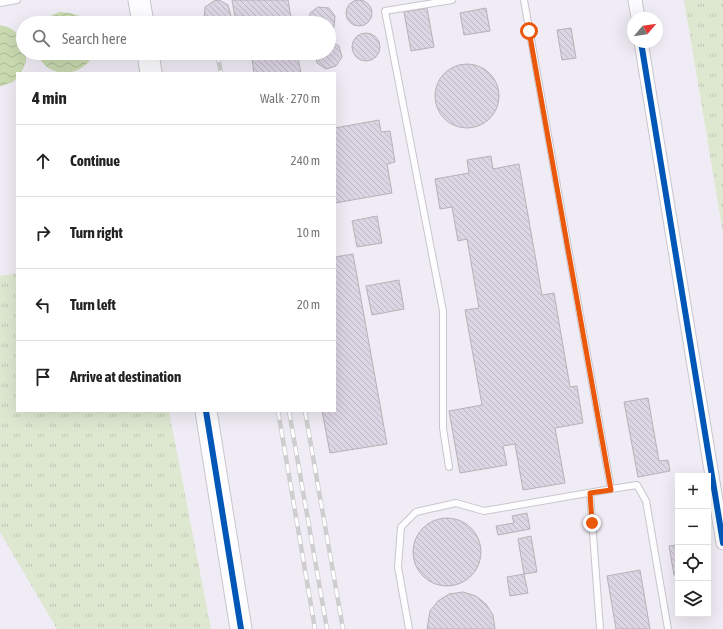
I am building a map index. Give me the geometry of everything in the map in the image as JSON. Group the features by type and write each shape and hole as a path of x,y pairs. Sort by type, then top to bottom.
{"main road":[{"path":"139,0 142,16"},
{"path":"149,60 151,72"},
{"path":"206,412 241,629"}],"street":[{"path":"635,0 637,12"},
{"path":"642,48 723,543"}],"lane":[{"path":"0,3 17,0"},
{"path":"449,467 443,428 443,311 385,11 452,0"},
{"path":"524,0 611,490"},
{"path":"408,629 398,567 401,527 416,512 456,503 484,511 637,485 646,501 668,629"},
{"path":"590,493 600,629"}],"green space":[{"path":"684,0 723,0 723,233"},
{"path":"16,273 16,412 169,412 211,629 57,629 0,532 0,276"}],"water":[{"path":"60,12 79,16 50,16"},
{"path":"0,25 6,26 16,32 16,60 26,60 26,62 21,72 16,72 16,79 13,82 0,86"},
{"path":"41,60 90,60 82,68 74,72 57,72"}],"building":[{"path":"219,0 228,5 231,16 204,16 205,7 214,1"},
{"path":"232,0 288,0 291,16 244,16 235,16"},
{"path":"359,0 369,3 372,13 369,23 359,26 349,23 346,13 349,3"},
{"path":"318,7 329,8 335,16 310,16 310,13"},
{"path":"427,8 434,47 411,51 404,12"},
{"path":"486,8 490,31 464,35 460,13"},
{"path":"571,28 576,58 562,60 557,30"},
{"path":"366,33 376,37 380,47 376,57 366,61 356,57 352,47 356,37"},
{"path":"336,44 339,46 342,57 336,66 326,69 317,63 316,60 336,60"},
{"path":"252,60 298,60 301,72 254,72"},
{"path":"467,64 485,70 493,78 499,96 493,114 485,122 467,128 449,122 441,114 435,96 441,78 449,70"},
{"path":"379,120 381,132 390,131 395,162 387,164 392,193 336,203 336,128"},
{"path":"491,156 493,169 519,164 542,295 554,293 570,387 577,386 583,423 555,428 565,483 523,490 515,444 503,446 507,465 460,473 449,411 482,405 465,310 479,308 467,239 458,241 452,207 440,209 435,179 469,173 467,160"},
{"path":"377,216 382,243 357,247 352,221"},
{"path":"353,254 387,444 330,453 322,412 336,412 336,257"},
{"path":"399,280 404,309 372,315 366,286"},
{"path":"648,398 659,461 668,460 670,471 638,477 624,402"},
{"path":"527,513 530,529 498,535 496,526 514,523 512,516"},
{"path":"447,518 460,521 471,528 478,539 481,552 478,565 471,576 460,583 447,586 434,583 423,576 416,565 413,552 416,539 423,528 434,521"},
{"path":"531,536 537,572 524,574 518,539"},
{"path":"675,545 675,575 674,575 669,546"},
{"path":"640,570 650,629 616,629 607,576"},
{"path":"524,574 528,593 510,596 507,577"},
{"path":"463,592 476,596 486,604 493,615 495,629 427,629 430,611 438,601 449,594"}],"railway":[{"path":"218,60 221,72"},
{"path":"278,412 315,629"},
{"path":"289,412 327,629"},
{"path":"305,412 343,629"}],"cycle path":[{"path":"642,48 723,543"},
{"path":"206,412 241,629"}],"route":[{"path":"529,31 611,490 590,493 592,523"}]}
